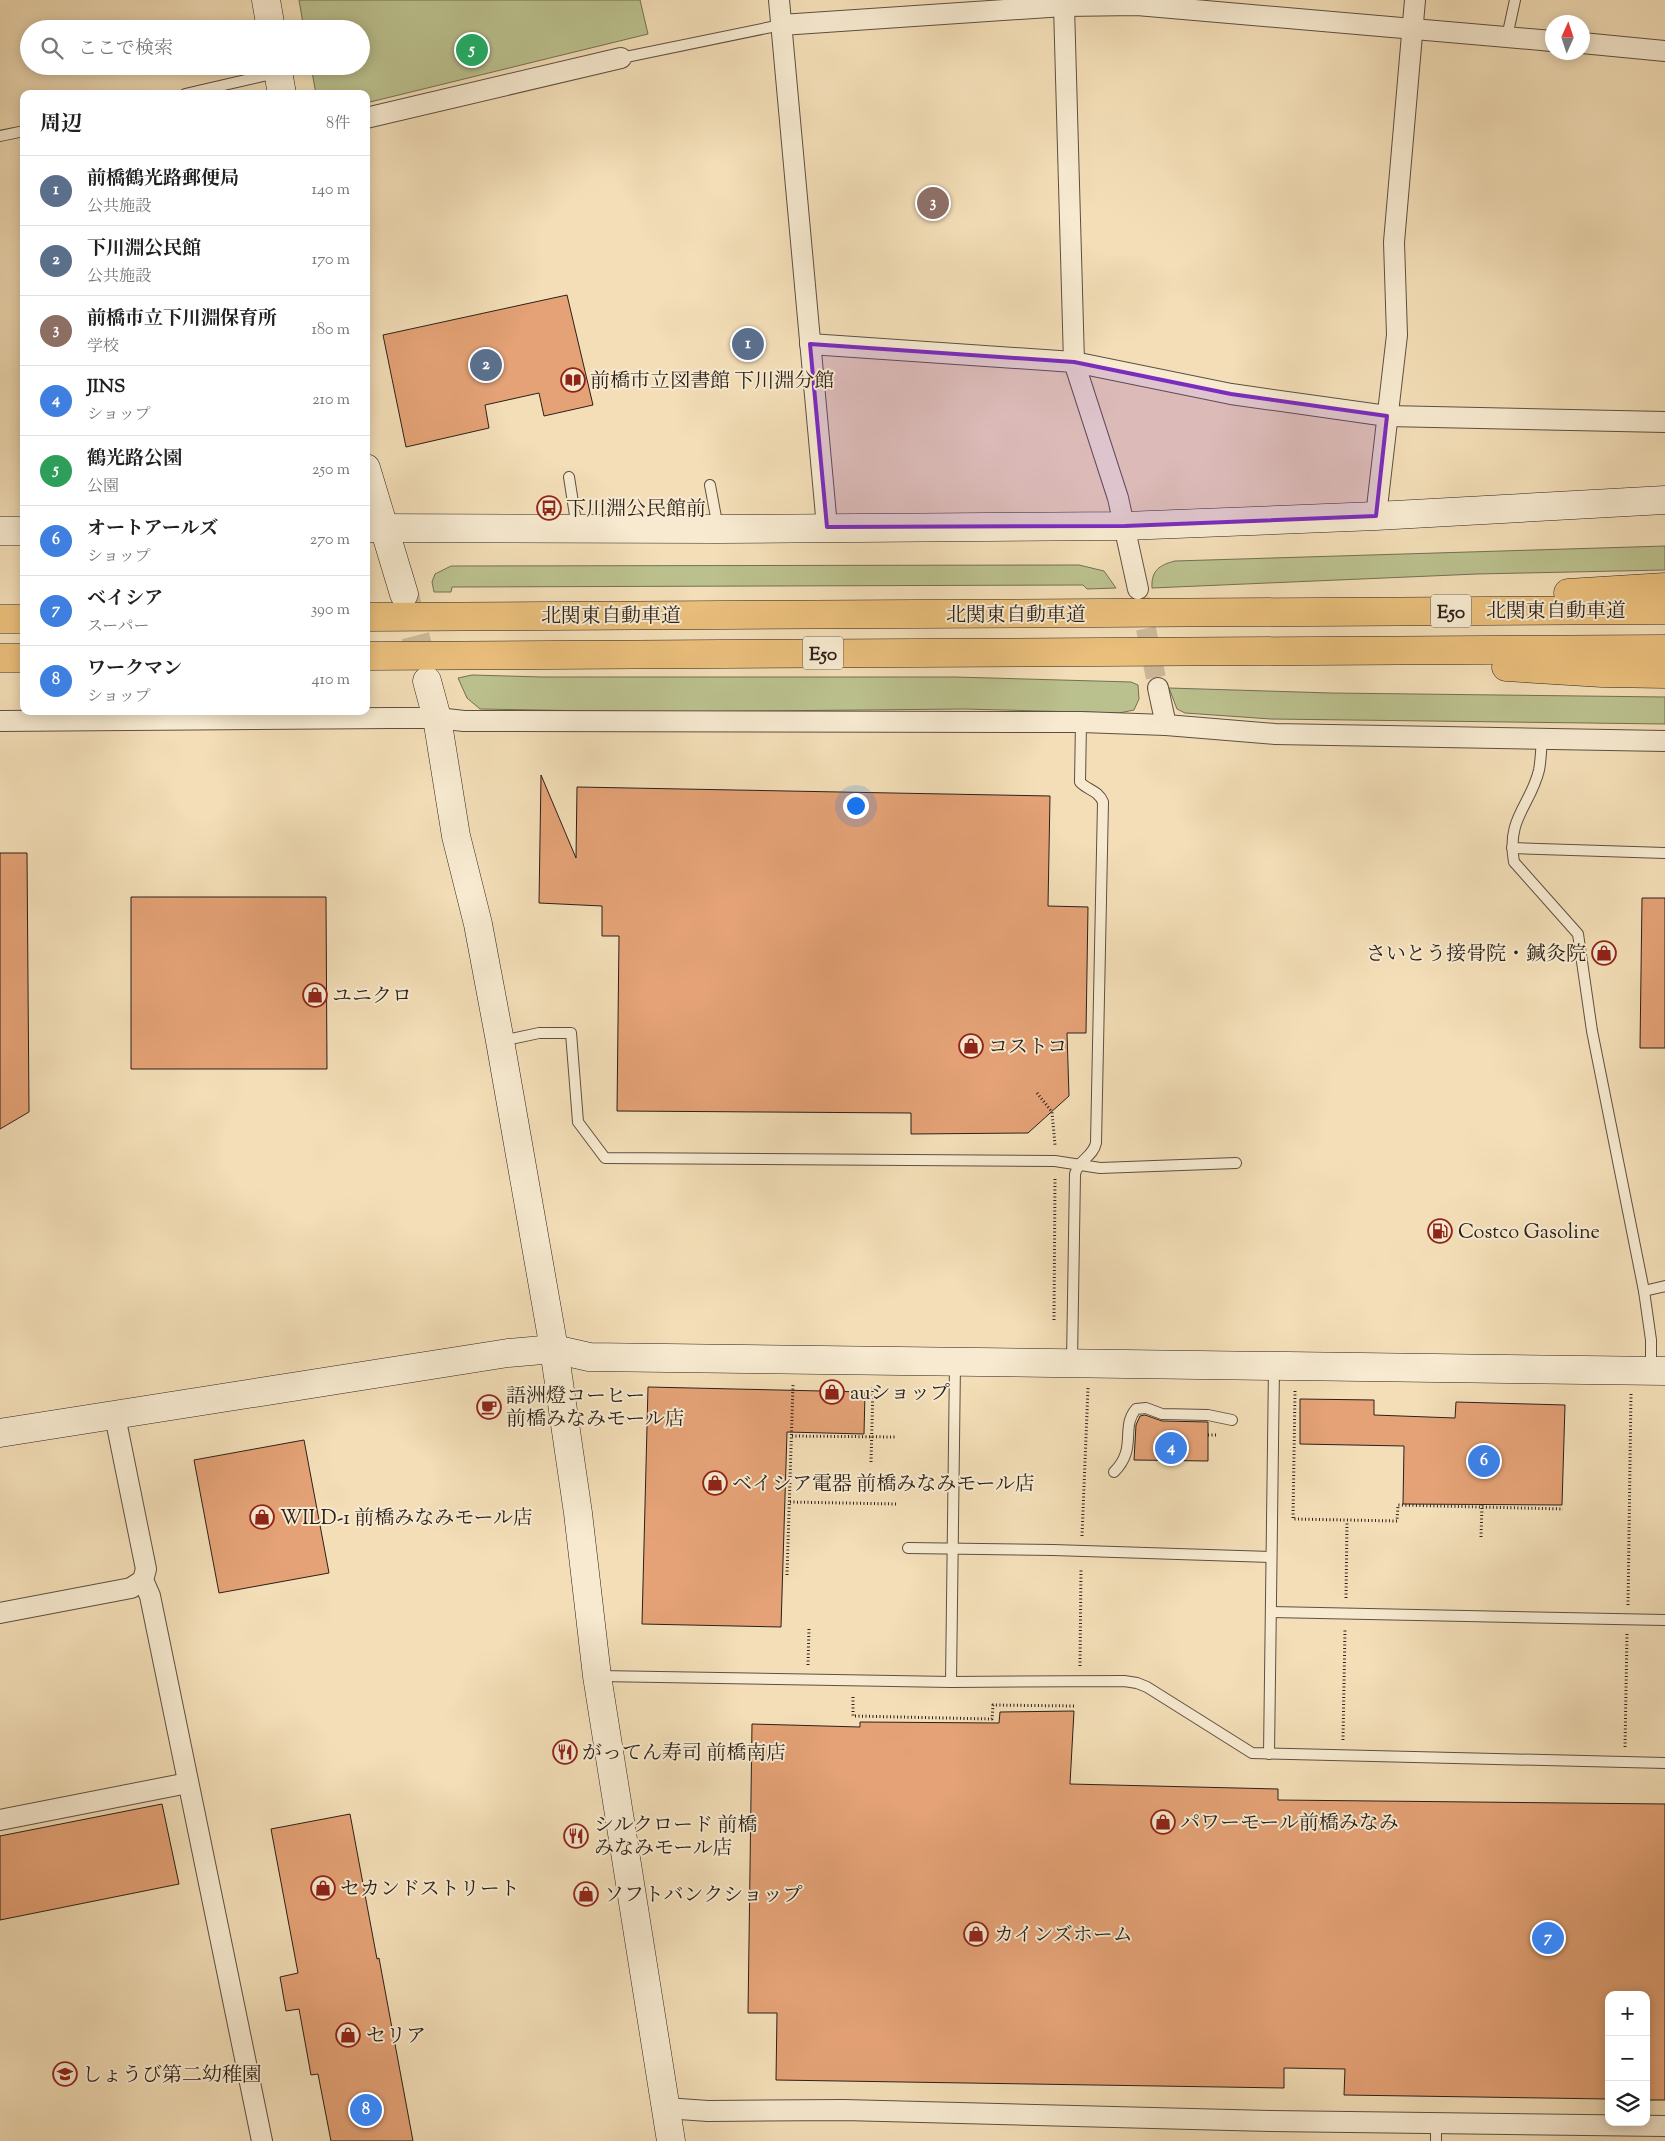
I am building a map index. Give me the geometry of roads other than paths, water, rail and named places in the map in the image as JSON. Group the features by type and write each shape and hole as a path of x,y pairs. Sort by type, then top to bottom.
{"highway":[{"path":"1237,613 1665,587"},
{"name":"北関東自動車道","path":"370,617 1665,610"},
{"path":"0,619 20,619"},
{"name":"北関東自動車道","path":"370,656 1665,649"},
{"path":"1280,651 1602,673 1665,674"},
{"path":"0,658 20,658"}],"street":[{"path":"266,0 269,20"},
{"path":"779,0 827,527"},
{"path":"1376,516 1398,335 1394,242 1415,0"},
{"path":"781,25 1064,6 1137,4 1545,40"},
{"path":"1064,6 1074,362 1125,526 1138,589"},
{"path":"1590,44 1665,50"},
{"path":"370,117 621,58"},
{"path":"810,344 1074,362 1231,394 1387,416 1665,422"},
{"path":"370,495 375,529 404,594"},
{"path":"375,529 1125,526 1376,516 1665,500"},
{"path":"0,531 20,531"},
{"path":"427,681 437,718 456,836 478,924 554,1348 578,1513 597,1676 671,2141"},
{"path":"1158,688 1166,724"},
{"path":"0,721 437,718 464,722 1081,722 1166,724 1281,734 1665,741"},
{"path":"0,1432 115,1416 508,1353 554,1348 589,1357 1658,1371"},
{"path":"115,1416 146,1569 144,1580 150,1596 262,2141"},
{"path":"0,1613 131,1588 144,1580"},
{"path":"0,1820 188,1783"},
{"path":"665,2108 708,2111 854,2110 1436,2132 1665,2126"}],"lane":[{"path":"1506,37 1515,0"},
{"path":"621,58 781,25"},
{"path":"207,90 279,77"},
{"path":"0,136 20,132"},
{"path":"569,477 577,528"},
{"path":"710,484 719,529"},
{"path":"1072,1364 1075,1174 1079,1164 1092,1154 1096,1143 1102,802 1096,792 1086,788 1080,782 1081,722"},
{"path":"1542,739 1539,770 1517,818 1512,848 1514,862 1578,934 1592,1031 1644,1291 1651,1340 1658,1371"},
{"path":"1512,848 1665,853"},
{"path":"500,1041 539,1033 571,1033 578,1122 605,1158 1055,1160 1100,1168 1236,1163"},
{"path":"1644,1291 1665,1286"},
{"path":"951,1682 955,1362"},
{"path":"1269,1754 1274,1366"},
{"path":"1114,1472 1124,1462 1128,1453 1131,1418 1136,1409 1146,1408 1162,1414 1208,1415 1232,1420"},
{"path":"908,1548 1271,1557"},
{"path":"1271,1612 1665,1620"},
{"path":"597,1676 628,1678 951,1682 1102,1681 1137,1683 1252,1753 1665,1763"}],"tunnel":[{"path":"405,595 426,677"},
{"path":"1140,599 1158,688"}],"place":[{"name":"鶴光路公園","path":"472,50"},
{"name":"前橋市立下川淵保育所","path":"933,203"},
{"name":"前橋鶴光路郵便局","path":"748,344"},
{"name":"下川淵公民館","path":"486,365"},
{"name":"前橋市立図書館 下川淵分館","path":"573,380"},
{"name":"下川淵公民館前","path":"549,508"},
{"name":"さいとう接骨院・鍼灸院","path":"1604,953"},
{"name":"ユニクロ","path":"315,995"},
{"name":"コストコ","path":"971,1046"},
{"name":"Costco Gasoline","path":"1440,1231"},
{"name":"auショップ","path":"832,1392"},
{"name":"語洲燈コーヒー 前橋みなみモール店","path":"489,1407"},
{"name":"JINS","path":"1171,1448"},
{"name":"オートアールズ","path":"1484,1461"},
{"name":"ベイシア電器 前橋みなみモール店","path":"715,1483"},
{"name":"WILD-1 前橋みなみモール店","path":"262,1517"},
{"name":"がってん寿司 前橋南店","path":"565,1752"},
{"name":"パワーモール前橋みなみ","path":"1163,1822"},
{"name":"シルクロード 前橋 みなみモール店","path":"576,1836"},
{"name":"セカンドストリート","path":"323,1888"},
{"name":"ソフトバンクショップ","path":"586,1894"},
{"name":"カインズホーム","path":"976,1934"},
{"name":"ベイシア","path":"1548,1938"},
{"name":"セリア","path":"348,2035"},
{"name":"しょうび第二幼稚園","path":"65,2074"},
{"name":"ワークマン","path":"366,2110"}]}
